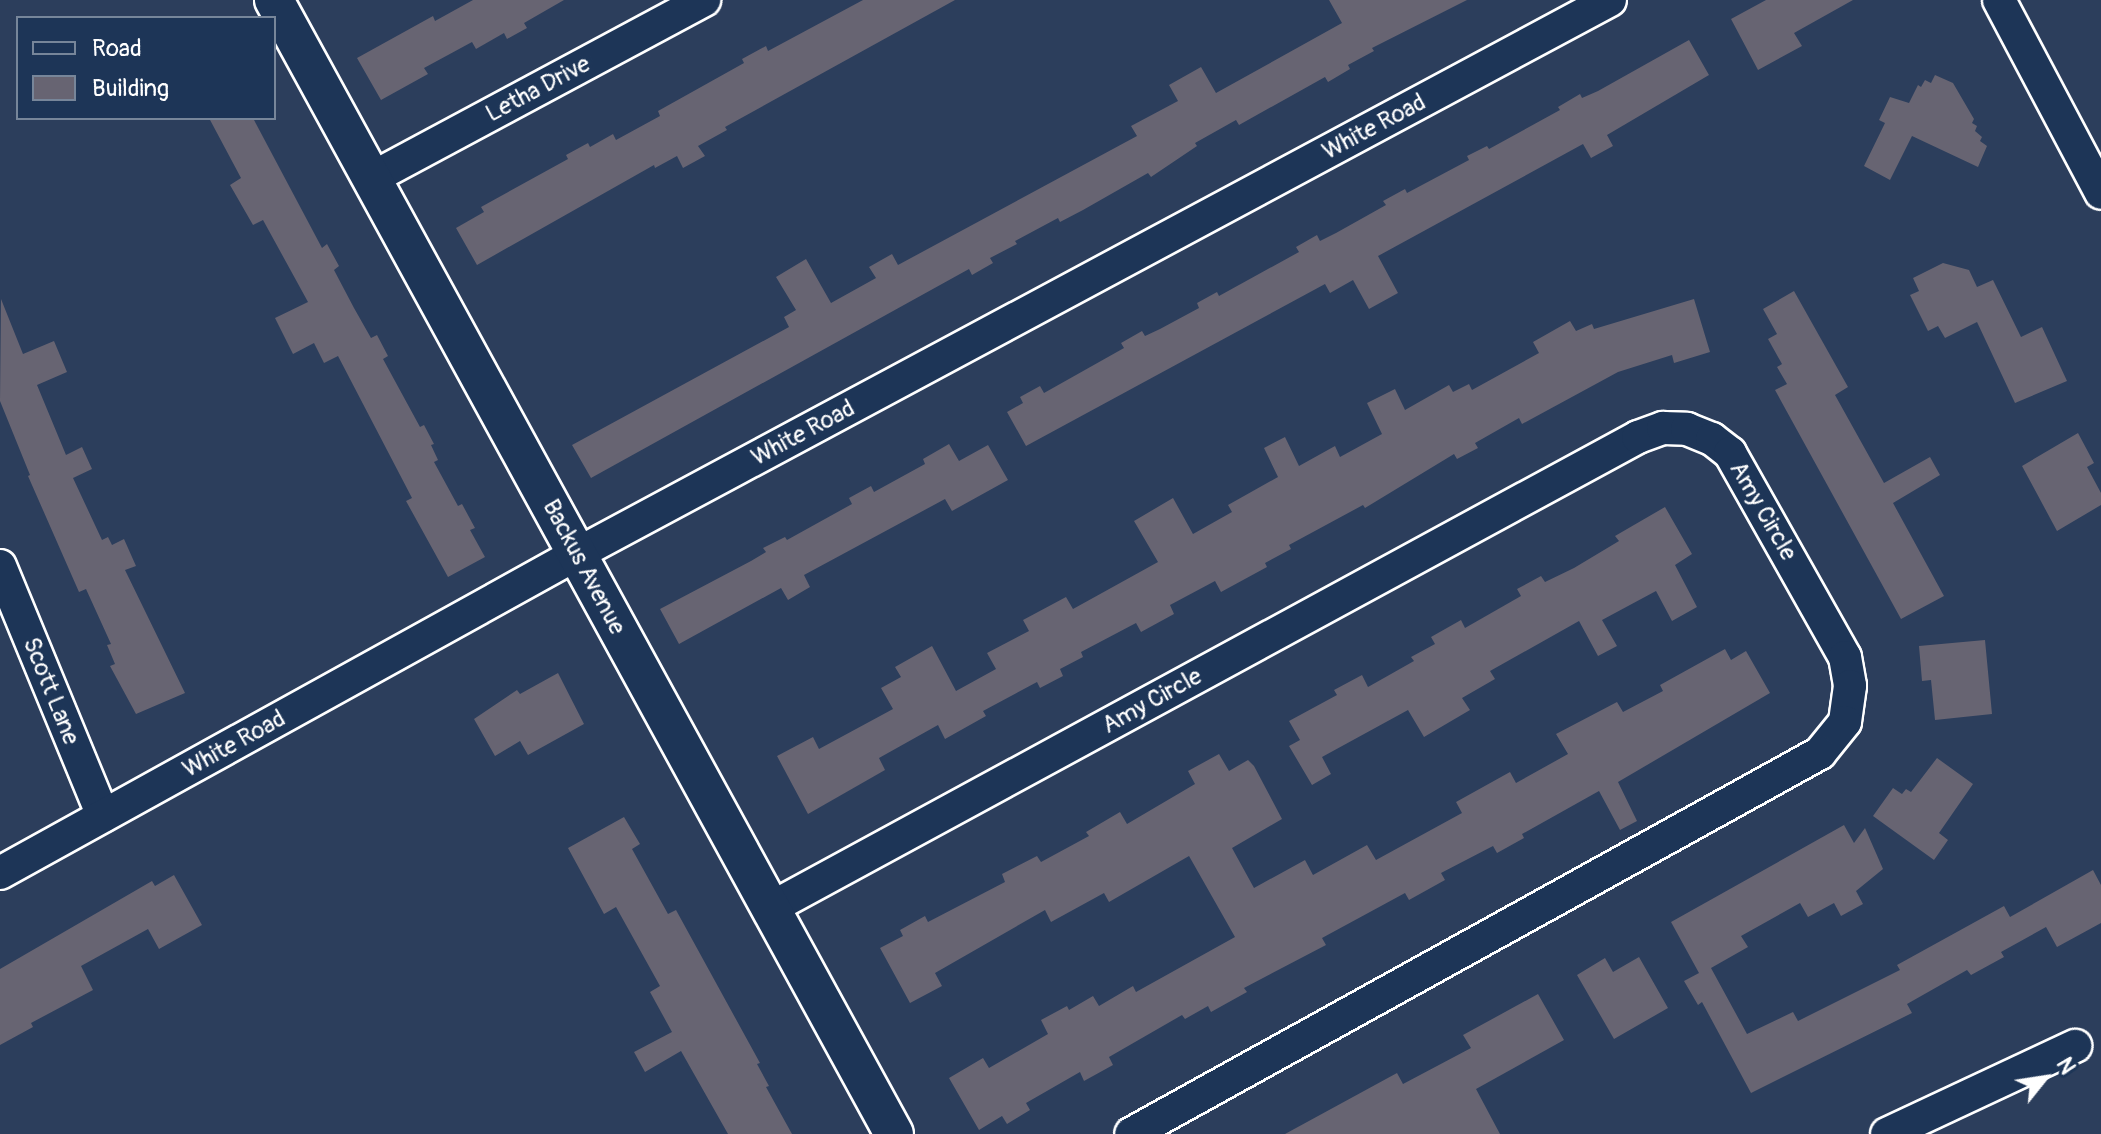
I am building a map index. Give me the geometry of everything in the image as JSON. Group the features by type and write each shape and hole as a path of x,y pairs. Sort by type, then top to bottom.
{"street":[{"name":"Backus Avenue","path":"274,0 894,1134"},
{"name":"Letha Drive","path":"372,178 704,0"},
{"name":"White Road","path":"0,873 577,554 1610,0"},
{"path":"1999,0 2100,189"},
{"name":"Amy Circle","path":"769,909 1638,437 1663,428 1687,429 1712,439 1730,453 1845,657 1850,686 1845,722 1820,753 1131,1134"},
{"name":"Scott Lane","path":"0,566 103,816"},
{"path":"1887,1134 2075,1046"}],"building":[{"path":"473,0 564,0 524,23 527,28 507,39 504,33 476,49 472,42 424,68 428,74 381,100 357,58 433,16 435,21"},
{"path":"863,0 955,0 725,127 727,130 698,146 705,156 683,168 677,156 655,168 654,165 477,265 456,228 484,212 481,207 568,159 566,155 588,143 590,147 613,134 616,140 660,116 658,111 744,63 742,59 766,46 768,51"},
{"path":"1329,0 1467,0 1372,48 1374,51 1348,65 1350,69 1328,82 1325,77 1239,125 1236,120 1195,143 1197,146 1151,177 1148,173 1060,222 1058,218 1015,241 1017,244 990,258 993,263 972,275 969,269 591,478 572,445 789,327 784,317 796,310 776,277 806,259 831,303 876,278 869,267 892,254 898,265 1137,136 1131,126 1178,101 1169,85 1201,67 1216,93 1342,23"},
{"path":"1766,0 1853,0 1794,33 1802,46 1758,70 1731,19"},
{"path":"1689,40 1709,75 1607,135 1613,146 1591,158 1583,144 1378,256 1398,293 1369,309 1353,280 1330,293 1325,284 1026,446 1007,412 1023,403 1020,397 1040,386 1044,393 1124,348 1121,343 1142,331 1145,336 1160,329 1199,308 1197,303 1217,292 1219,296 1299,252 1296,247 1317,235 1320,241 1336,233 1386,205 1383,201 1405,189 1407,193 1469,160 1467,156 1487,146 1489,149 1560,110 1558,107 1580,94 1582,98 1598,91"},
{"path":"1935,75 1953,83 1974,119 1972,123 1977,126 1975,131 1982,137 1980,141 1987,146 1978,167 1912,136 1890,180 1864,166 1885,123 1879,120 1890,97 1909,103 1918,85 1921,87 1925,80 1931,83"},
{"path":"210,120 254,120 322,248 327,244 339,266 334,270 371,338 377,335 388,356 383,359 420,427 424,425 434,444 431,445 438,460 434,462 458,506 462,504 475,528 470,530 485,557 448,577 406,501 412,498 338,356 324,363 314,343 293,354 275,318 308,302 263,220 253,225 230,185 241,178"},
{"path":"1943,263 1969,270 1977,287 1993,280 2021,337 2042,327 2067,381 2015,403 1977,322 1945,338 1938,326 1928,331 1910,295 1919,291 1913,278"},
{"path":"1794,291 1848,387 1835,395 1884,483 1930,457 1940,475 1893,503 1944,596 1901,619 1775,390 1787,384 1777,367 1782,364 1768,339 1777,334 1763,309"},
{"path":"1,299 23,354 54,341 67,372 37,385 66,455 82,447 92,469 73,478 102,540 108,537 112,545 124,539 136,566 125,570 185,693 136,714 110,666 115,664 107,645 111,644 86,589 79,592 28,476 0,401"},
{"path":"1694,299 1710,352 1674,363 1672,355 1618,372 1522,424 1519,418 1475,443 1478,448 1457,459 1454,454 1365,508 1363,505 1289,545 1291,549 1265,563 1267,567 1221,592 1215,581 1170,605 1174,614 1141,632 1136,623 1081,652 1083,657 1060,669 1063,676 1040,688 1037,682 983,711 986,716 945,739 938,725 879,758 885,770 808,814 777,756 813,737 819,749 893,709 881,688 901,677 895,667 932,646 956,691 996,669 987,653 1029,631 1023,620 1066,597 1073,609 1158,562 1134,521 1173,498 1193,534 1232,512 1228,505 1278,477 1264,448 1285,437 1299,466 1335,446 1340,457 1382,434 1367,403 1395,389 1405,410 1449,385 1453,392 1469,384 1472,390 1539,353 1533,342 1570,321 1576,331 1592,324 1594,329"},
{"path":"2078,433 2094,463 2087,467 2101,493 2101,505 2057,531 2022,466"},
{"path":"949,444 959,461 988,445 1008,480 952,511 945,499 804,575 810,587 788,600 781,588 679,644 660,609 751,561 766,552 763,548 785,537 787,540 852,504 849,498 871,486 874,492 925,464 923,459"},
{"path":"1665,507 1692,554 1675,565 1697,607 1672,621 1656,591 1602,620 1617,646 1598,656 1579,621 1490,671 1495,679 1462,698 1470,710 1424,737 1408,710 1322,757 1331,774 1312,785 1289,746 1300,740 1289,721 1337,695 1334,690 1362,675 1368,687 1414,661 1411,657 1435,644 1431,637 1461,620 1465,628 1521,596 1517,589 1541,576 1545,582 1574,568 1619,541 1615,536"},
{"path":"1985,640 1992,714 1935,720 1931,680 1922,681 1919,646"},
{"path":"1725,649 1731,660 1746,651 1770,693 1618,782 1637,821 1620,830 1599,791 1522,834 1524,838 1497,853 1493,846 1441,873 1445,880 1409,900 1405,893 1322,938 1326,945 1244,988 1247,992 1211,1012 1208,1006 1185,1019 1182,1015 1109,1057 1113,1065 1084,1081 1080,1072 1026,1103 1030,1110 1007,1124 1002,1116 979,1130 949,1078 983,1058 989,1068 1048,1034 1041,1020 1067,1006 1069,1010 1093,996 1099,1006 1133,986 1136,992 1235,937 1189,856 1109,902 1104,893 1051,922 1045,910 935,973 942,986 910,1003 880,948 903,936 900,930 925,916 928,922 1005,882 1002,874 1037,856 1041,862 1089,836 1086,832 1120,812 1127,824 1195,784 1188,771 1219,754 1229,771 1248,760 1254,766 1282,819 1232,848 1254,888 1305,860 1313,875 1367,845 1376,860 1462,813 1456,802 1510,772 1516,783 1568,754 1556,734 1617,702 1623,712 1663,691 1660,685"},
{"path":"558,673 584,724 528,755 520,741 495,756 474,719 517,690 520,694"},
{"path":"1937,758 1973,784 1939,833 1948,840 1934,860 1873,816 1893,788 1902,794 1906,789 1911,792"},
{"path":"624,817 640,844 632,849 668,914 676,910 760,1063 757,1064 769,1086 766,1087 792,1134 728,1134 681,1051 645,1072 634,1052 672,1032 650,992 660,986 616,907 604,914 568,848"},
{"path":"1844,825 1854,843 1865,828 1883,869 1856,891 1863,904 1841,916 1834,903 1808,917 1800,903 1741,936 1748,947 1711,968 1747,1034 1793,1012 1798,1021 1900,970 1897,965 2004,906 2010,917 2093,870 2101,885 2101,923 2057,947 2046,927 2001,952 2004,957 1971,975 1967,970 1907,1004 1912,1013 1751,1093 1702,1002 1698,1005 1684,981 1699,973 1671,922"},
{"path":"174,875 202,925 159,949 148,929 81,966 93,990 31,1023 33,1027 0,1045 0,969 152,881 155,886"},
{"path":"1639,957 1668,1008 1614,1039 1577,975 1605,958 1613,972"},
{"path":"1538,994 1564,1040 1476,1089 1500,1134 1285,1134 1397,1073 1403,1084 1471,1048 1463,1035"}]}
